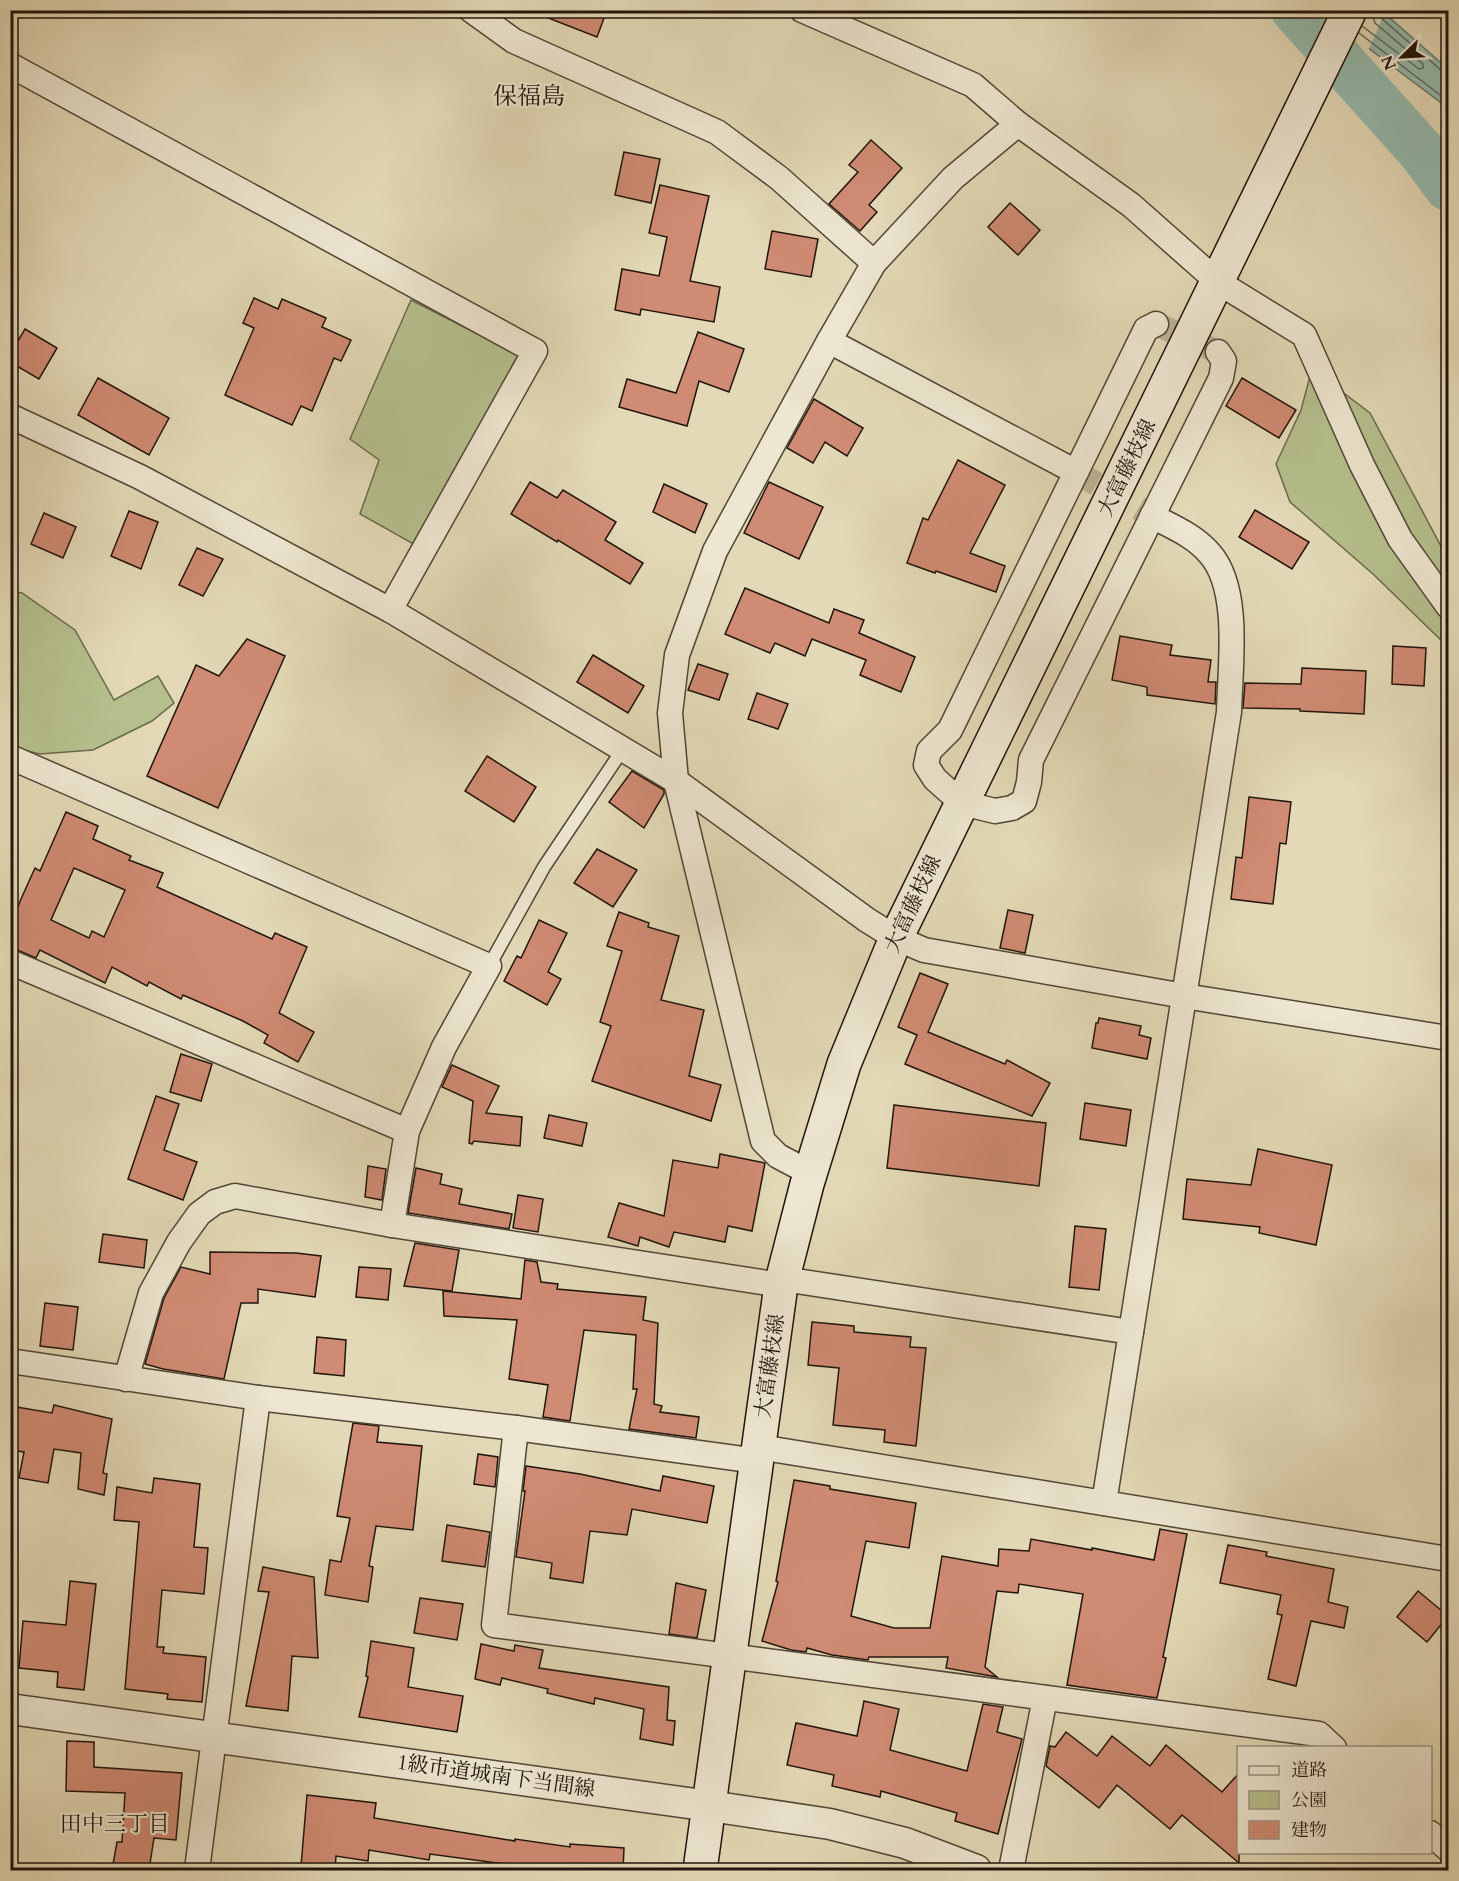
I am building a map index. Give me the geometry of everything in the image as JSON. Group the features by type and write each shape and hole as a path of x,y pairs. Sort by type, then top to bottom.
{"main road":[{"name":"大富藤枝線","path":"700,1870 782,1282 810,1173 844,1064 896,938 1224,272 1350,10"}],"street":[{"path":"471,10 514,41 717,132 779,178 874,263"},
{"path":"802,10 973,85 1018,124 1224,272 1304,335 1362,465 1401,539 1449,606"},
{"path":"10,65 535,351 390,610"},
{"path":"810,1173 778,1156 763,1141 676,780 670,713 677,655 715,551 874,263 953,178 1018,124"},
{"path":"1156,324 1146,329 950,730 929,751 926,765 935,779 962,803 995,811 1012,808 1024,801 1031,760 1221,378 1224,361 1218,352"},
{"path":"829,341 1076,472"},
{"path":"10,416 140,477 390,610 676,780 867,920 896,938 924,950 1184,996 1449,1038"},
{"path":"1104,1503 1229,712 1231,609 1223,576 1211,554 1191,536 1152,516"},
{"path":"10,757 489,966 444,1047 407,1131 393,1225"},
{"path":"10,962 407,1131"},
{"path":"126,1379 151,1293 179,1242 200,1214 215,1202 235,1196 393,1225 1131,1332"},
{"path":"10,1361 258,1398 758,1454 1104,1503 1449,1559"},
{"path":"197,1870 258,1398"},
{"path":"516,1428 494,1625 1319,1734 1332,1746"},
{"path":"1011,1870 1045,1698"},
{"name":"1級市道城南下当間線","path":"10,1709 830,1824 905,1843 976,1870"},
{"path":"1432,1834 1449,1850"}],"lane":[{"path":"489,966 543,867 623,749"}],"green space":[{"path":"411,300 521,356 417,546 360,514 379,460 350,439"},
{"path":"1312,369 1370,413 1448,557 1448,647 1373,574 1290,502 1276,464 1301,410"},
{"path":"11,591 22,593 75,630 114,700 158,676 174,703 152,721 93,750 40,754 11,747"}],"water":[{"path":"1319,11 1382,11 1448,69 1448,108"}],"pier":[{"path":"1386,10 1368,51 1316,11"}],"building":[{"path":"533,10 607,10 597,37 533,12"},
{"path":"871,140 902,168 869,205 877,212 860,231 829,204 858,172 849,165"},
{"path":"624,152 660,159 651,203 615,195"},
{"path":"660,185 709,196 690,281 720,287 714,322 641,309 640,315 615,310 622,269 659,276 667,237 649,233"},
{"path":"1010,203 1040,230 1018,255 988,227"},
{"path":"772,231 818,239 811,277 765,269"},
{"path":"254,298 278,309 282,299 326,318 322,327 351,340 341,361 334,358 312,411 301,406 292,425 225,395 254,328 243,323"},
{"path":"25,329 57,348 39,379 10,362 10,354"},
{"path":"698,332 744,349 729,392 699,381 687,426 619,407 627,379 676,393"},
{"path":"98,378 169,418 149,455 78,415"},
{"path":"1242,378 1296,410 1279,438 1226,406"},
{"path":"814,399 863,428 847,456 825,442 813,463 787,448"},
{"path":"958,460 1005,485 970,553 1005,566 996,592 907,563 923,518 928,520"},
{"path":"530,482 557,498 563,490 616,522 605,540 643,563 630,584 511,514"},
{"path":"769,482 823,507 799,559 744,533"},
{"path":"664,484 707,504 695,533 653,512"},
{"path":"1255,510 1309,542 1292,569 1239,537"},
{"path":"129,511 158,522 141,569 111,556"},
{"path":"44,513 76,527 63,558 31,544"},
{"path":"197,548 223,559 203,596 179,585"},
{"path":"745,588 829,623 834,609 864,620 859,633 915,657 901,692 860,675 866,660 812,639 805,656 775,643 770,653 725,634"},
{"path":"1120,636 1172,645 1170,655 1211,660 1208,682 1216,682 1215,704 1147,695 1147,687 1112,680"},
{"path":"247,639 285,656 218,808 147,776 196,665 219,676"},
{"path":"1393,646 1426,648 1424,686 1392,684"},
{"path":"593,655 644,686 628,713 577,682"},
{"path":"698,664 728,674 719,700 688,690"},
{"path":"1302,668 1366,671 1364,714 1300,711 1300,709 1243,708 1245,683 1301,684"},
{"path":"757,693 788,704 778,729 748,719"},
{"path":"487,756 536,787 514,822 465,791"},
{"path":"632,771 664,790 664,794 644,828 609,802"},
{"path":"1249,797 1291,802 1286,844 1280,843 1273,904 1231,899 1236,857 1242,858"},
{"path":"66,812 98,826 93,839 131,856 129,860 163,873 157,887 272,939 275,933 307,947 279,1013 314,1032 298,1062 264,1043 268,1035 243,1021 183,995 181,999 149,982 147,986 112,967 105,983 40,950 36,958 10,947 10,927 21,899 35,868 40,871","holes":["74,868 125,890 104,937 92,931 89,938 51,920"]},
{"path":"597,849 637,870 613,907 574,883"},
{"path":"1008,910 1033,915 1025,953 1000,948"},
{"path":"619,912 649,923 648,927 679,936 661,1000 704,1010 689,1076 721,1085 711,1121 592,1081 611,1026 600,1022 622,951 607,946"},
{"path":"539,920 567,933 548,972 561,979 547,1005 504,981 517,956 521,958"},
{"path":"920,973 948,984 928,1032 1005,1064 1007,1060 1050,1083 1032,1116 905,1064 917,1035 898,1027"},
{"path":"1099,1018 1141,1026 1139,1035 1151,1038 1147,1059 1092,1048"},
{"path":"181,1054 212,1064 201,1101 170,1092"},
{"path":"452,1065 499,1086 486,1113 522,1117 520,1146 474,1141 472,1144 469,1143 473,1101 442,1087"},
{"path":"156,1096 179,1104 164,1150 197,1162 183,1200 128,1179"},
{"path":"1085,1103 1131,1110 1126,1146 1080,1139"},
{"path":"894,1105 1046,1123 1039,1186 887,1168"},
{"path":"549,1115 587,1123 582,1146 544,1138"},
{"path":"1258,1149 1332,1165 1316,1245 1259,1233 1260,1227 1183,1219 1187,1179 1251,1185"},
{"path":"720,1154 765,1163 752,1231 728,1226 725,1242 674,1232 669,1247 640,1237 638,1246 608,1237 619,1203 664,1216 673,1160 718,1168"},
{"path":"368,1166 386,1169 382,1200 365,1197"},
{"path":"416,1168 442,1174 440,1184 462,1189 459,1204 512,1214 509,1229 408,1213"},
{"path":"518,1195 543,1199 538,1232 513,1228"},
{"path":"1075,1226 1106,1229 1099,1290 1069,1287"},
{"path":"103,1234 147,1240 144,1268 99,1262"},
{"path":"415,1243 459,1250 452,1291 404,1286"},
{"path":"210,1252 296,1253 321,1256 315,1297 258,1289 258,1303 241,1303 224,1379 145,1364 164,1298 181,1267 210,1274"},
{"path":"525,1260 537,1262 541,1282 558,1284 557,1289 646,1297 643,1320 658,1323 654,1404 662,1406 660,1412 699,1417 696,1438 629,1429 637,1389 633,1389 636,1335 584,1330 570,1421 543,1417 548,1385 509,1379 517,1320 444,1316 443,1291 521,1299"},
{"path":"359,1267 391,1269 388,1300 356,1297"},
{"path":"45,1303 78,1307 73,1350 40,1346"},
{"path":"812,1322 854,1326 854,1332 911,1337 910,1347 926,1348 916,1446 884,1442 885,1430 833,1425 839,1368 808,1365"},
{"path":"317,1337 346,1340 344,1376 314,1373"},
{"path":"54,1405 112,1419 103,1473 107,1474 104,1495 78,1489 81,1453 54,1449 48,1483 19,1478 24,1452 10,1450 10,1406 52,1413"},
{"path":"353,1423 379,1426 377,1442 422,1446 413,1530 376,1526 369,1566 373,1567 368,1602 325,1595 330,1560 341,1562 350,1518 337,1516"},
{"path":"478,1454 498,1457 495,1487 474,1484"},
{"path":"526,1466 580,1474 660,1491 663,1476 714,1486 707,1523 632,1509 627,1535 590,1531 583,1583 550,1578 552,1563 516,1557"},
{"path":"154,1478 200,1484 194,1547 208,1548 204,1594 162,1590 157,1647 164,1647 163,1653 206,1657 202,1702 167,1699 168,1694 125,1689 139,1522 114,1520 117,1487 152,1493"},
{"path":"794,1480 830,1486 830,1489 916,1503 909,1548 866,1541 851,1616 894,1628 930,1628 942,1556 998,1566 999,1549 1029,1551 1031,1539 1154,1560 1160,1529 1187,1534 1157,1698 1067,1685 1083,1594 1019,1584 1018,1593 997,1591 985,1667 997,1677 946,1668 948,1657 869,1657 868,1660 832,1655 807,1648 806,1652 791,1650 762,1641 778,1582 776,1581"},
{"path":"447,1525 490,1532 485,1567 442,1561"},
{"path":"1228,1545 1267,1552 1266,1556 1334,1569 1328,1602 1348,1607 1344,1628 1311,1621 1296,1686 1268,1679 1282,1615 1277,1614 1281,1595 1220,1583"},
{"path":"263,1567 314,1577 318,1658 292,1656 288,1711 246,1706 269,1592 258,1591"},
{"path":"70,1581 96,1584 84,1690 57,1687 58,1672 19,1668 23,1621 66,1625"},
{"path":"676,1583 706,1590 697,1638 669,1634"},
{"path":"1418,1591 1448,1616 1427,1642 1397,1617"},
{"path":"420,1598 463,1604 457,1640 414,1633"},
{"path":"371,1641 414,1648 408,1687 463,1696 457,1732 359,1717 368,1677 366,1676"},
{"path":"481,1644 514,1651 515,1645 543,1650 539,1668 669,1687 667,1720 675,1721 673,1745 640,1739 644,1709 595,1698 594,1704 547,1693 548,1689 502,1678 500,1685 475,1679"},
{"path":"864,1701 899,1709 890,1750 967,1771 983,1704 1003,1707 997,1732 1022,1739 998,1834 955,1821 957,1813 881,1791 880,1797 832,1786 834,1775 787,1765 796,1723 857,1736"},
{"path":"1066,1732 1097,1756 1112,1736 1150,1766 1166,1745 1222,1792 1237,1775 1239,1863 1182,1815 1170,1829 1117,1785 1099,1808 1046,1766 1050,1746 1055,1747"},
{"path":"67,1741 94,1742 94,1767 182,1773 176,1840 154,1838 149,1870 112,1870 117,1842 122,1842 125,1793 66,1791"},
{"path":"307,1795 376,1803 374,1818 515,1841 515,1839 570,1847 570,1844 624,1848 623,1870 548,1870 430,1854 429,1860 369,1850 368,1861 336,1856 335,1869 301,1866"}],"waterway":[{"path":"1295,10 1422,152 1448,187"}],"tunnel":[{"path":"1156,324 1218,352"},
{"path":"1076,472 1152,516"}],"district":[{"name":"保福島","path":"529,96"},
{"name":"田中三丁目","path":"115,1824"}]}
